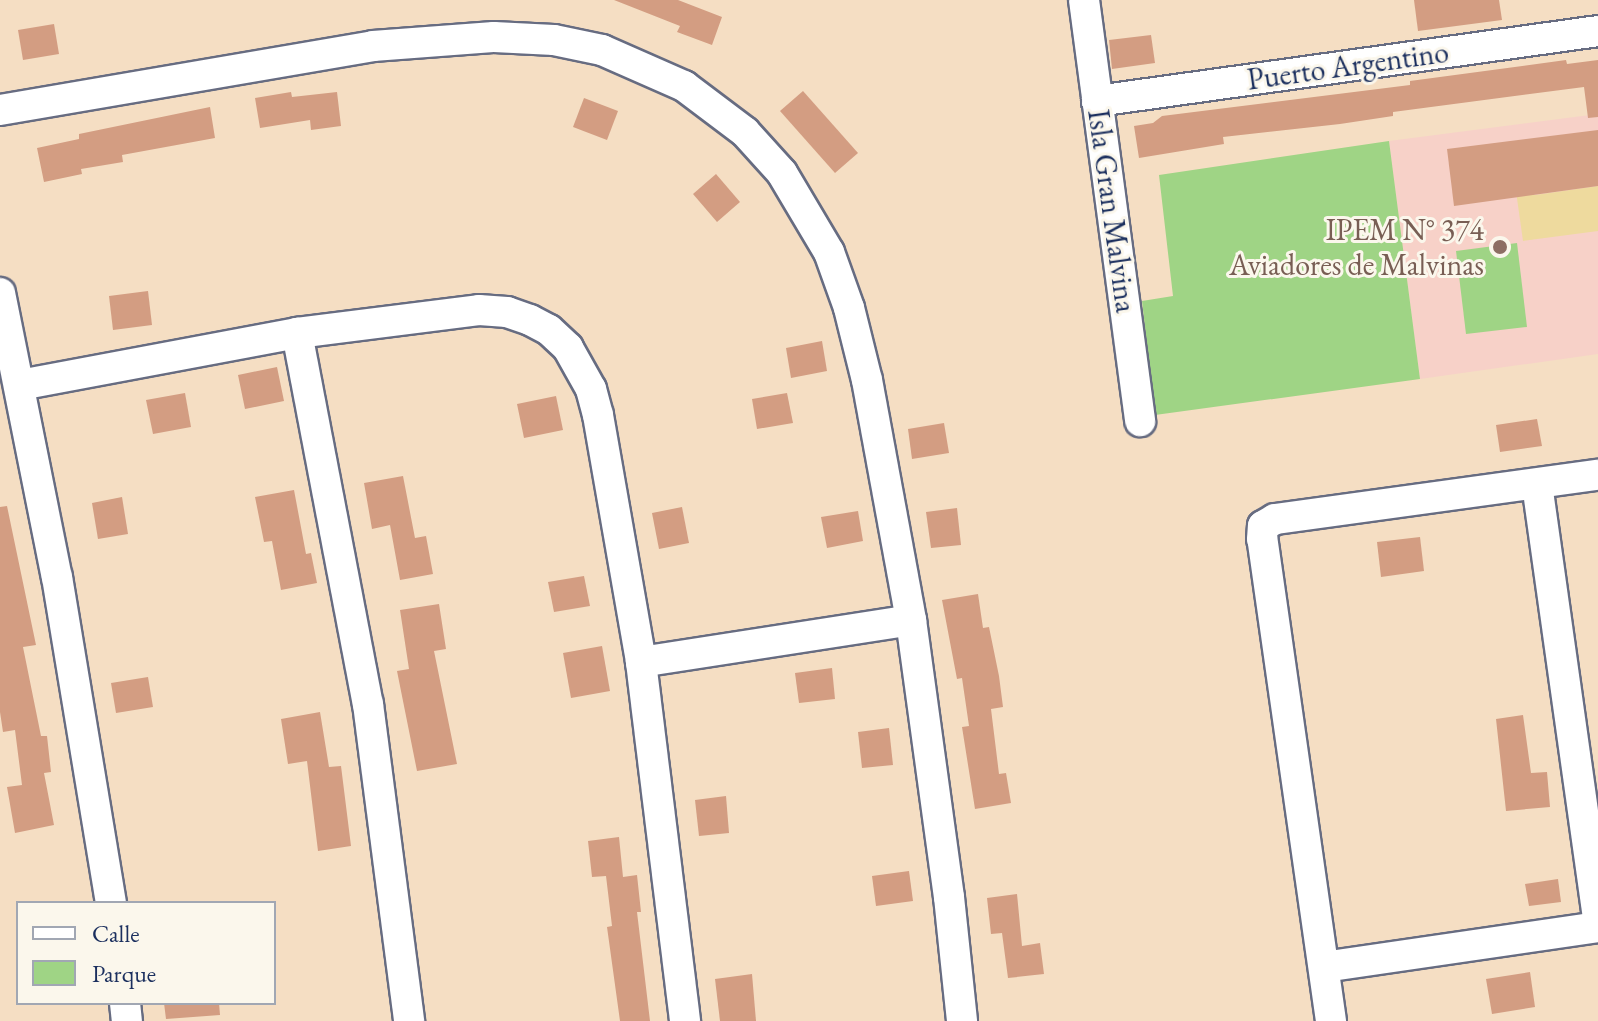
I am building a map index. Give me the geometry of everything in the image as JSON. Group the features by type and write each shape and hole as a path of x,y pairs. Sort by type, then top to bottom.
{"street":[{"name":"Isla Gran Malvina","path":"1084,0 1140,421"},
{"name":"Puerto Argentino","path":"1097,101 1598,31"},
{"path":"0,110 250,64 447,37 566,42 602,50 684,86 745,132 782,173 829,252 849,308 867,380 911,620 949,897 962,1021"},
{"path":"0,293 57,577 111,901"},
{"path":"20,385 297,333 479,310 507,312 530,320 549,330 568,348 591,389 598,415 641,662 685,1021"},
{"path":"297,333 368,704 409,1021"},
{"path":"1331,1021 1262,539 1263,526 1275,519 1598,475"},
{"path":"1537,484 1598,916"},
{"path":"641,662 911,620"},
{"path":"1324,967 1598,927"}],"shaded area":[{"name":"IPEM N° 374 Aviadores de Malvinas","path":"1598,114 1598,354 1420,379 1389,141"}],"green space":[{"path":"1389,141 1420,379 1155,415 1142,301 1173,296 1159,175"},
{"path":"1517,243 1527,327 1466,334 1456,251"}],"sand":[{"path":"1514,177 1535,195 1598,186 1598,231 1523,241"}],"building":[{"path":"614,0 678,0 722,17 712,45 677,32 680,26"},
{"path":"1414,0 1499,0 1502,20 1418,31"},
{"path":"54,24 59,54 23,60 18,30"},
{"path":"1151,35 1155,63 1112,69 1109,40"},
{"path":"1566,60 1567,64 1598,60 1598,117 1588,118 1584,87 1393,112 1393,116 1340,124 1223,137 1224,144 1139,158 1134,126 1153,123 1162,116 1410,85 1410,81"},
{"path":"803,91 858,153 835,173 780,111"},
{"path":"291,92 292,97 337,92 341,126 311,130 310,120 260,128 255,98"},
{"path":"584,98 618,111 607,140 573,127"},
{"path":"210,107 215,138 122,155 123,162 81,169 82,174 44,182 37,148 79,139 79,134"},
{"path":"1598,130 1598,186 1454,206 1447,149"},
{"path":"716,174 740,202 717,222 693,194"},
{"path":"148,291 152,325 113,330 109,296"},
{"path":"822,341 827,371 791,378 786,348"},
{"path":"277,367 284,401 245,409 238,375"},
{"path":"185,393 191,427 153,434 146,400"},
{"path":"787,393 793,423 757,429 752,399"},
{"path":"556,396 563,430 524,438 517,404"},
{"path":"1537,419 1542,446 1500,452 1496,425"},
{"path":"944,423 949,453 912,459 908,429"},
{"path":"403,476 415,538 426,536 433,574 400,580 390,525 372,529 364,483"},
{"path":"294,490 306,554 311,553 317,583 281,590 272,541 264,542 255,497"},
{"path":"122,497 128,534 98,539 92,503"},
{"path":"7,506 36,645 23,647 41,736 47,736 51,772 44,773 54,825 15,833 7,787 22,785 15,730 3,732 0,712 0,507"},
{"path":"682,507 689,543 659,549 652,513"},
{"path":"957,508 961,545 931,548 926,512"},
{"path":"858,511 863,541 827,548 821,517"},
{"path":"1420,537 1424,571 1381,577 1377,542"},
{"path":"584,576 590,606 554,612 548,582"},
{"path":"978,594 983,628 989,627 999,676 1003,707 991,709 999,774 1006,773 1011,803 975,809 962,727 969,726 962,678 957,679 942,600"},
{"path":"439,604 446,649 434,651 457,764 417,771 397,671 409,669 400,610"},
{"path":"602,646 610,691 571,698 563,653"},
{"path":"832,668 835,699 799,703 795,673"},
{"path":"148,677 153,707 116,713 111,683"},
{"path":"320,712 329,767 341,766 351,846 318,851 307,761 288,764 281,719"},
{"path":"1523,715 1531,773 1547,772 1550,807 1506,811 1496,719"},
{"path":"889,728 893,765 862,768 858,732"},
{"path":"726,796 729,833 699,836 695,800"},
{"path":"619,837 623,877 637,875 641,912 637,912 650,1021 620,1021 607,927 612,926 606,876 592,877 588,841"},
{"path":"909,871 913,901 876,906 872,876"},
{"path":"1558,879 1561,902 1529,906 1525,884"},
{"path":"1017,894 1022,946 1040,943 1044,974 1008,978 1002,933 991,934 987,898"},
{"path":"1530,972 1535,1007 1492,1014 1486,979"},
{"path":"752,974 756,1021 720,1021 715,979"},
{"path":"164,1005 219,1005 220,1015 166,1019"}],"place":[{"name":"IPEM N° 374 Aviadores de Malvinas","path":"1500,247"}]}
